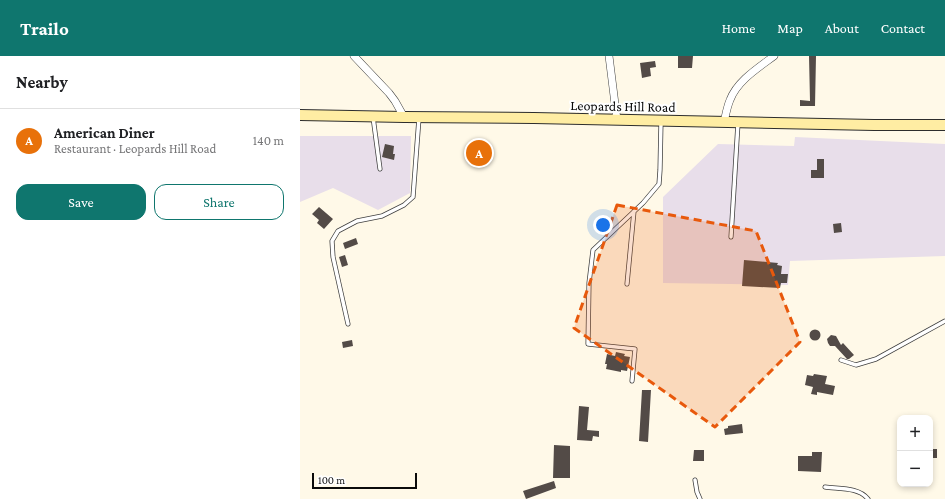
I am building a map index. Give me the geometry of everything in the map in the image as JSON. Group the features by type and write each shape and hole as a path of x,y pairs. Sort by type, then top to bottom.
{"main road":[{"name":"Leopards Hill Road","path":"300,115 866,125 945,125"}],"street":[{"path":"354,56 389,93 404,117"},
{"path":"609,56 617,120"},
{"path":"724,122 730,100 734,92 745,80 774,56"}],"lane":[{"path":"373,116 380,169"},
{"path":"348,324 333,257 332,241 338,231 357,221 382,216 404,205 413,197 420,117"},
{"path":"632,381 635,349 588,344 589,283 593,250 643,203 659,184 661,121"},
{"path":"731,237 738,122"},
{"path":"627,284 634,212"},
{"path":"841,360 856,365 876,359 945,321"},
{"path":"695,480 700,499"},
{"path":"825,487 856,491 865,495 868,499"}],"highlighted area":[{"path":"617,205 756,231 800,342 715,427 574,328"}],"shaded area":[{"path":"300,136 411,136 410,193 378,210 333,188 300,202"},
{"path":"795,137 945,144 945,256 790,261 788,285 663,283 663,197 718,144 794,146"}],"building":[{"path":"678,56 693,56 692,68 678,68"},
{"path":"809,56 816,56 815,106 800,106 800,100 810,101"},
{"path":"655,61 656,67 650,68 651,76 642,78 640,63"},
{"path":"385,144 394,146 394,160 382,157"},
{"path":"817,159 824,159 824,178 811,178 811,170 817,170"},
{"path":"319,207 333,219 324,229 317,223 319,220 312,214"},
{"path":"841,223 842,232 834,233 833,224"},
{"path":"356,238 358,244 345,249 343,243"},
{"path":"345,255 348,265 342,267 339,257"},
{"path":"744,260 778,263 777,265 782,266 781,274 788,274 787,283 781,283 780,288 742,286"},
{"path":"815,329 819,331 821,335 819,339 815,341 811,339 809,335 811,331"},
{"path":"831,335 836,336 841,345 843,343 854,355 847,359 835,346 830,346 827,339"},
{"path":"352,340 353,346 343,348 342,342"},
{"path":"616,352 630,357 627,371 621,370 621,372 606,369 607,364 605,364 607,354 615,356"},
{"path":"814,374 827,376 825,384 835,386 833,395 817,392 817,395 811,394 813,387 805,385 807,375 813,376"},
{"path":"642,390 651,390 648,442 639,441"},
{"path":"579,406 589,407 587,430 599,431 599,437 593,436 592,441 577,440"},
{"path":"742,424 743,433 725,435 724,429 728,428 728,426"},
{"path":"554,445 570,446 570,478 553,478"},
{"path":"933,449 937,449 937,458 933,458"},
{"path":"694,450 704,450 704,461 693,461"},
{"path":"812,452 822,452 821,472 798,471 798,456 812,456"},
{"path":"554,481 556,488 526,499 523,491"}],"place":[{"name":"American Diner","path":"479,153"}]}
